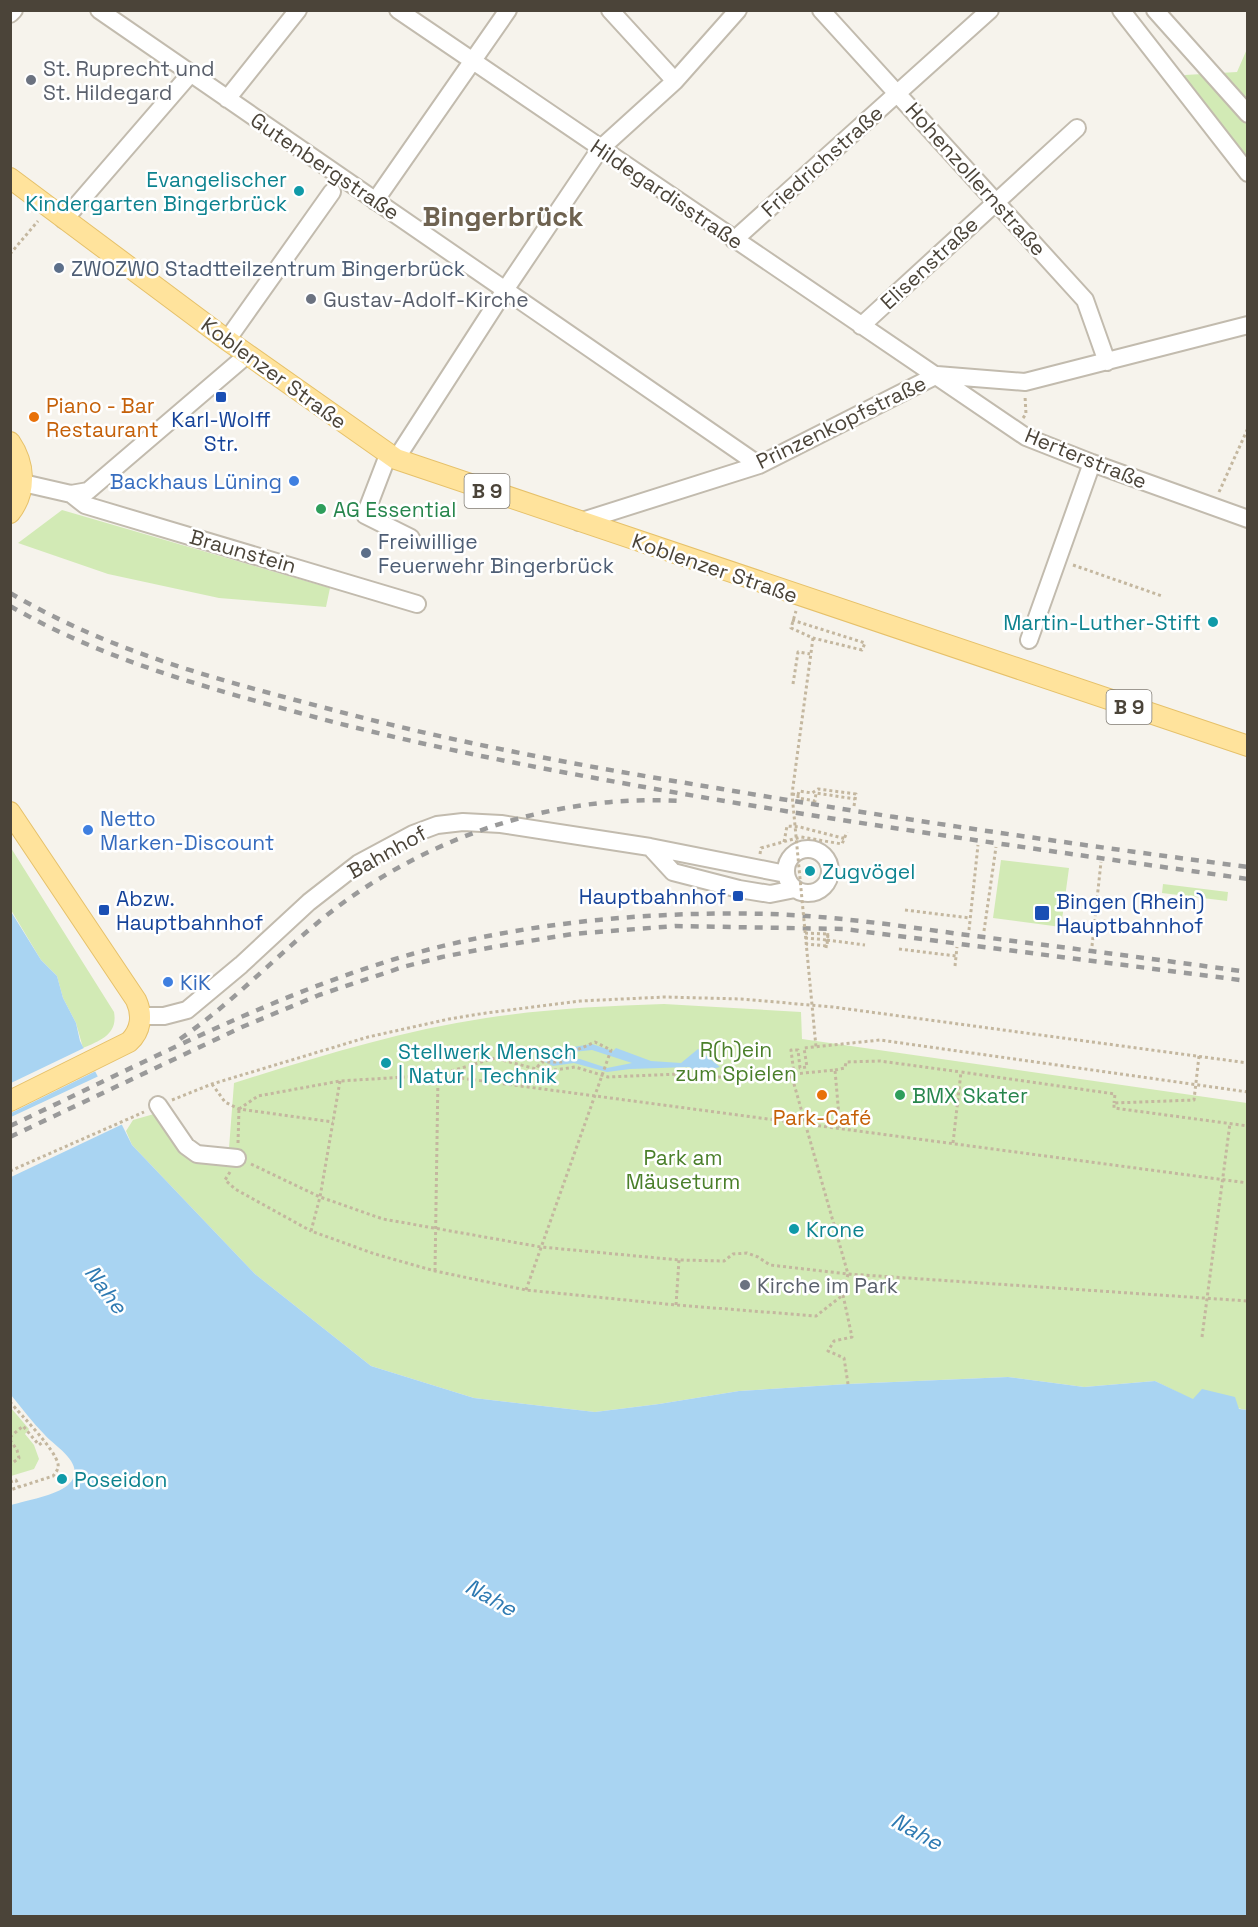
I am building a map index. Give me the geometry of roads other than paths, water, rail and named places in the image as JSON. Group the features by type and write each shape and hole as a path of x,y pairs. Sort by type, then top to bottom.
{"main road":[{"name":"Koblenzer Straße","path":"10,178 226,340 392,457 1248,746"},
{"path":"10,442 20,460 23,483 18,501 10,513"},
{"path":"10,812 136,1000 141,1016 138,1030 133,1038 10,1101"}],"street":[{"name":"Gutenbergstraße","path":"99,10 759,465"},
{"path":"227,99 298,10"},
{"name":"Hildegardisstraße","path":"398,10 734,240 937,375"},
{"path":"375,201 508,10"},
{"path":"610,10 675,81"},
{"path":"411,538 365,515 392,457 600,149 675,81 738,10"},
{"name":"Hohenzollernstraße","path":"821,10 1085,300 1107,362"},
{"name":"Friedrichstraße","path":"734,240 990,10"},
{"path":"1121,10 1248,174"},
{"path":"1155,10 1248,114"},
{"path":"56,214 191,74"},
{"name":"Elisenstraße","path":"861,326 1077,128"},
{"path":"226,340 332,192"},
{"name":"Prinzenkopfstraße","path":"579,522 759,465 937,375 1025,382 1248,325"},
{"path":"71,494 88,491 247,355"},
{"name":"Herterstraße","path":"937,375 1026,437 1248,519"},
{"path":"1029,640 1092,463"},
{"name":"Braunstein","path":"23,483 71,494 85,505 417,604"},
{"name":"Bahnhof","path":"141,1016 164,1016 187,1010 233,972 309,902 359,863 413,834 437,825 464,822 501,824 650,847 786,874"},
{"path":"650,847 674,872 739,889 770,894 795,889 810,893 823,887 829,874 826,859 815,850 800,851 789,860 786,874 789,883 795,889"},
{"path":"155,1107 186,1146 197,1154 237,1158"}],"water":[{"name":"Nahe","path":"10,910 41,960 57,976 63,998 76,1023 80,1041 132,1145 255,1274 371,1366 474,1398 595,1412 739,1391 1008,1377 1084,1387 1155,1381 1193,1399 1202,1389 1235,1397 1239,1409 1248,1410 1247,1916 11,1916 11,1505 63,1489 73,1478 75,1470 68,1457 11,1395"},
{"path":"592,1044 613,1051 616,1048 651,1061 681,1063 698,1049 720,1067 699,1073 689,1067 607,1072 574,1063 553,1066 541,1060 548,1051","holes":["592,1050 632,1063 607,1068 573,1059 573,1052"]}],"railway":[{"path":"10,593 85,631 162,661 281,696 471,743 622,772 853,811 1248,867"},
{"path":"10,606 85,643 162,673 322,719 455,750 589,777 749,805 1248,879"},
{"path":"180,1039 222,1007 319,921 378,880 418,857 502,823 546,812 590,804 681,801"},
{"path":"10,1126 208,1032 309,989 412,954 455,943 544,926 679,914 769,914 818,917 1248,972"},
{"path":"10,1137 242,1027 319,995 403,967 442,957 572,934 675,926 844,929 1248,981"}],"place":[{"name":"St. Ruprecht und St. Hildegard","path":"31,80"},
{"name":"Evangelischer Kindergarten Bingerbrück","path":"299,191"},
{"name":"ZWOZWO Stadtteilzentrum Bingerbrück","path":"59,268"},
{"name":"Gustav-Adolf-Kirche","path":"311,299"},
{"name":"Karl-Wolff Str.","path":"221,397"},
{"name":"Piano - Bar Restaurant","path":"34,417"},
{"name":"Backhaus Lüning","path":"294,481"},
{"name":"AG Essential","path":"321,509"},
{"name":"Freiwillige Feuerwehr Bingerbrück","path":"366,553"},
{"name":"Martin-Luther-Stift","path":"1213,622"},
{"name":"Netto Marken-Discount","path":"88,830"},
{"name":"Zugvögel","path":"810,871"},
{"name":"Hauptbahnhof","path":"738,896"},
{"name":"Abzw. Hauptbahnhof","path":"104,910"},
{"name":"Bingen (Rhein) Hauptbahnhof","path":"1042,913"},
{"name":"KiK","path":"168,982"},
{"name":"Stellwerk Mensch | Natur | Technik","path":"386,1063"},
{"name":"Park-Café","path":"822,1095"},
{"name":"BMX Skater","path":"900,1095"},
{"name":"Krone","path":"794,1229"},
{"name":"Kirche im Park","path":"745,1285"},
{"name":"Poseidon","path":"62,1479"}],"district":[{"name":"Bingerbrück","path":"503,216"}],"park label":[{"name":"R(h)ein zum Spielen","path":"736,1061"},
{"name":"Park am Mäuseturm","path":"683,1169"}]}
